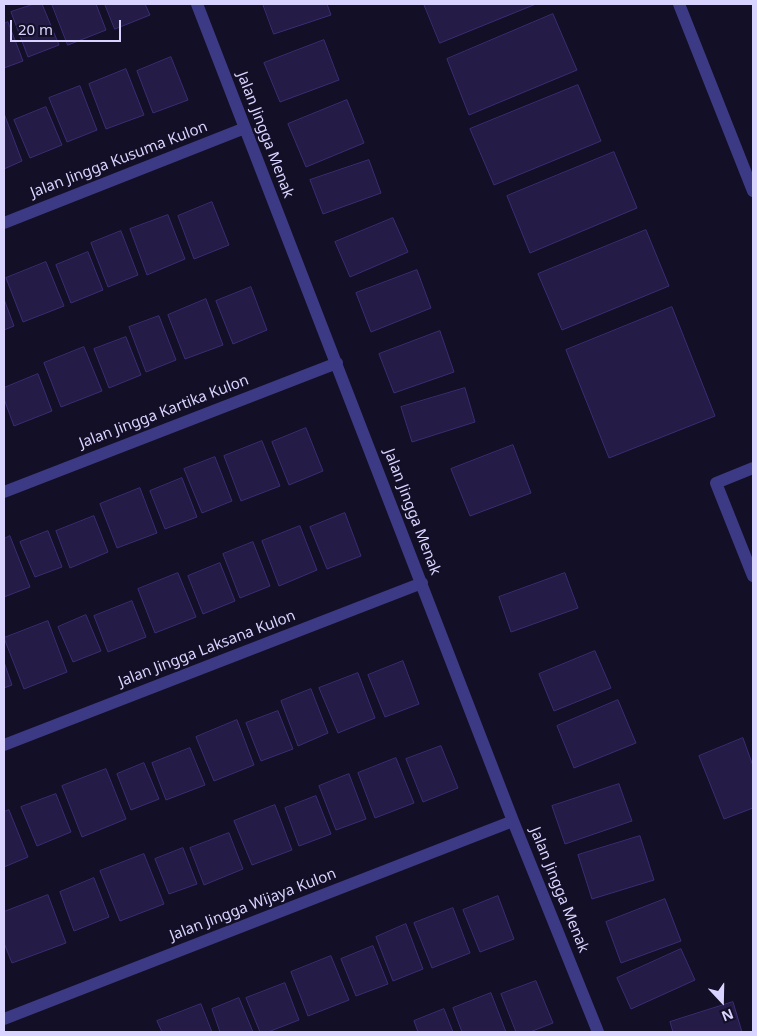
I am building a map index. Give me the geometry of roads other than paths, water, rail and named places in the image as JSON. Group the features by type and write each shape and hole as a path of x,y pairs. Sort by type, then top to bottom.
{"street":[{"name":"Jalan Jingga Menak","path":"197,4 513,821 598,1032"},
{"path":"679,4 753,191"},
{"name":"Jalan Jingga Kusuma Kulon","path":"4,223 245,128"},
{"name":"Jalan Jingga Kartika Kulon","path":"4,492 337,363"},
{"path":"753,468 716,483 753,576"},
{"name":"Jalan Jingga Laksana Kulon","path":"4,746 422,582"},
{"name":"Jalan Jingga Wijaya Kulon","path":"4,1019 513,821"}]}
